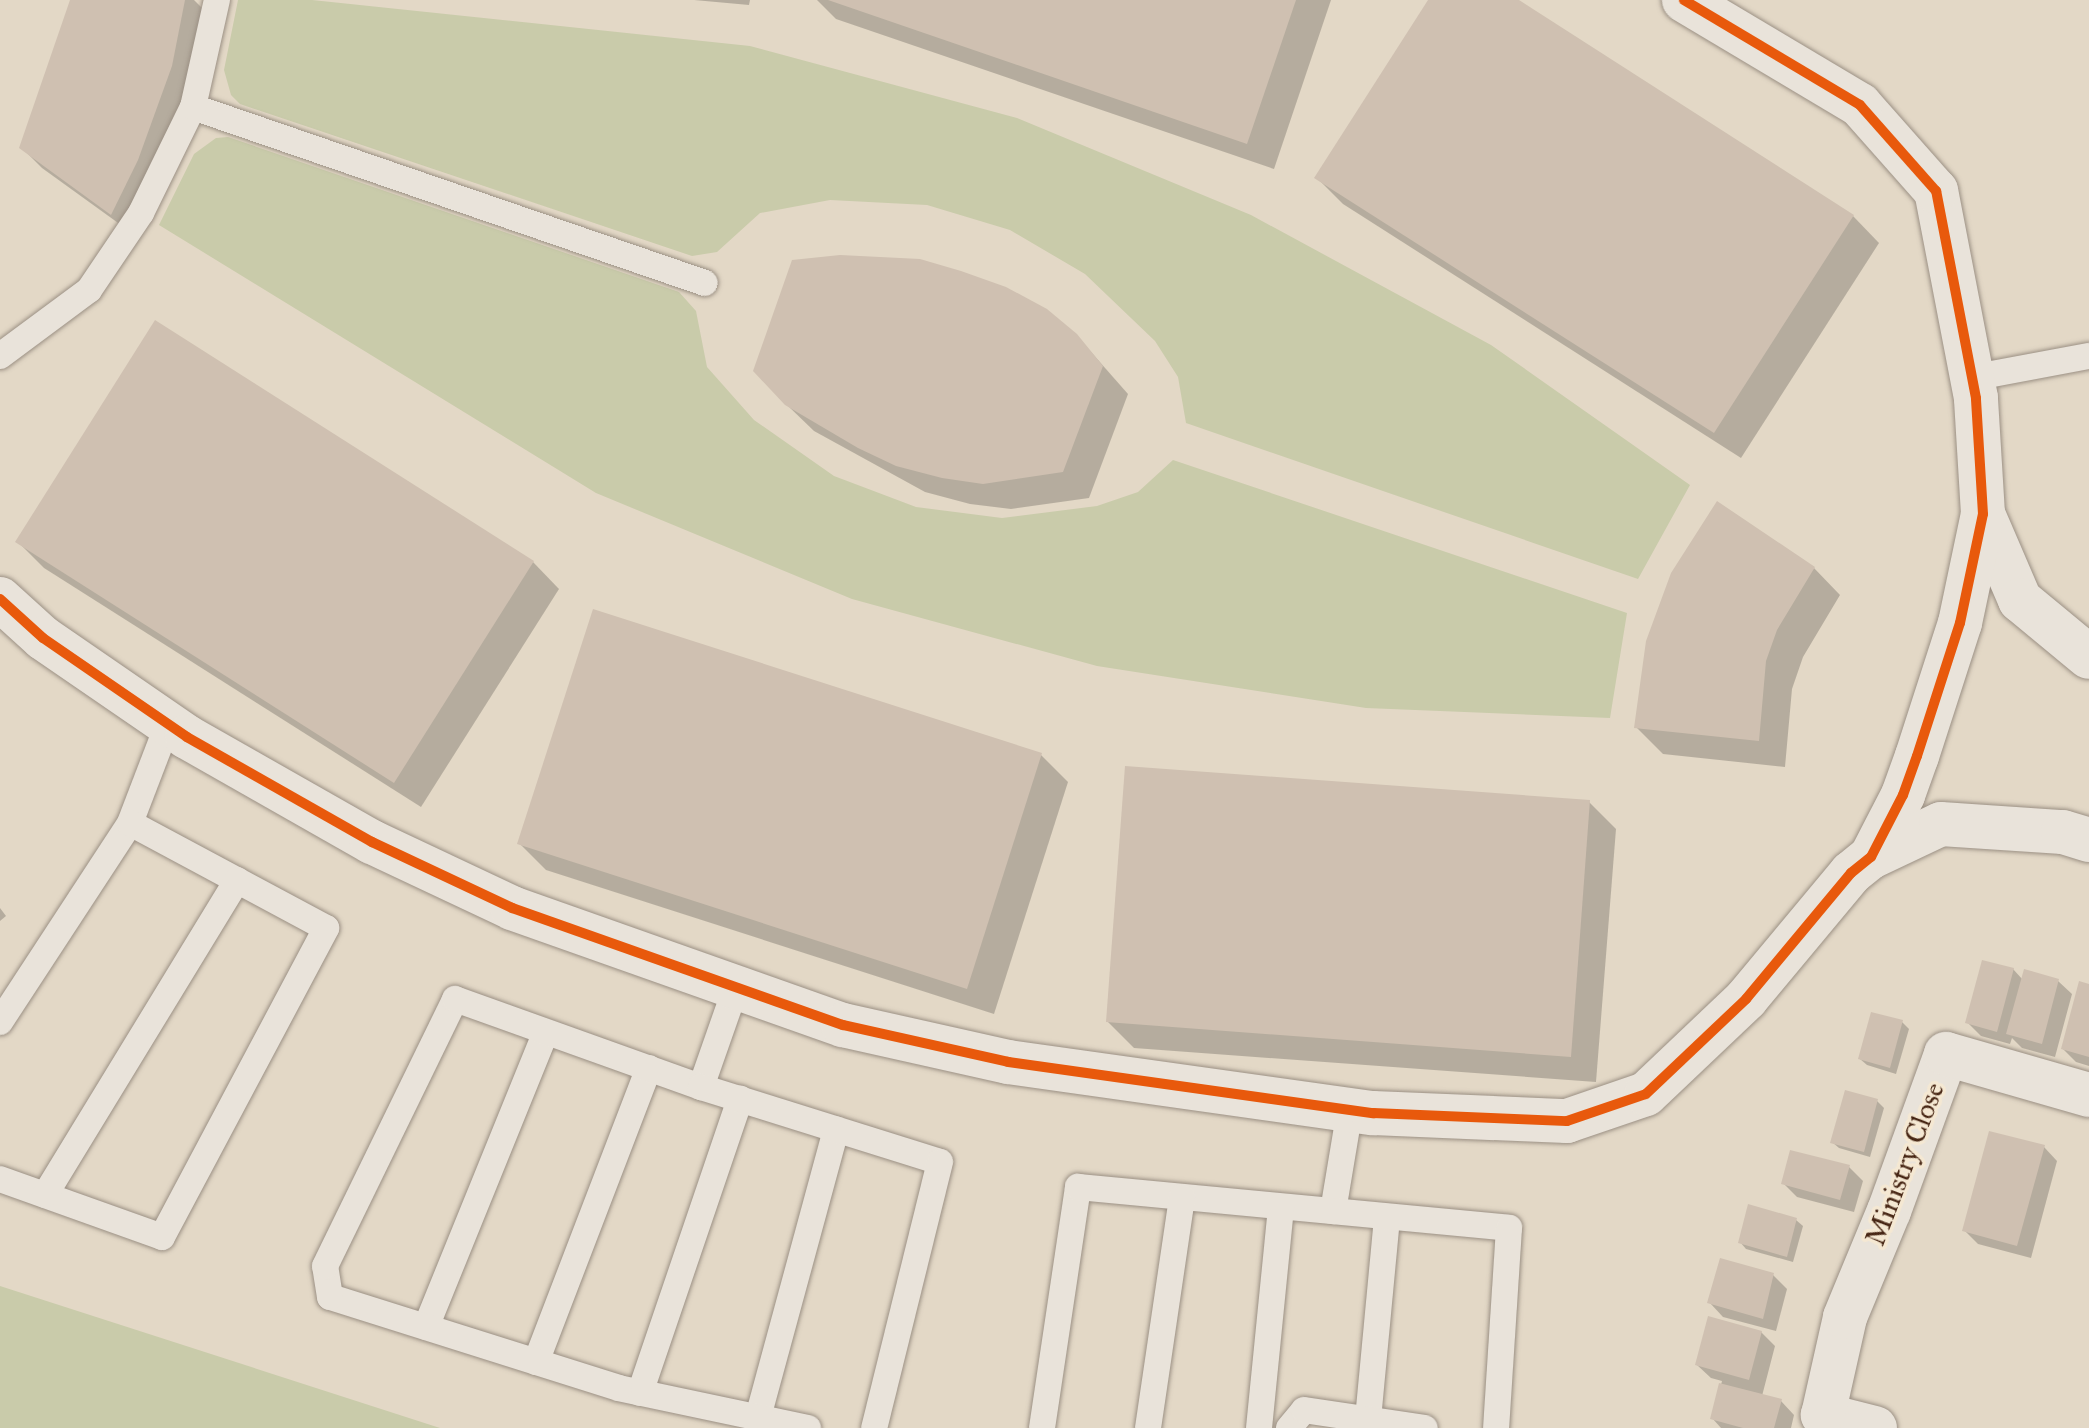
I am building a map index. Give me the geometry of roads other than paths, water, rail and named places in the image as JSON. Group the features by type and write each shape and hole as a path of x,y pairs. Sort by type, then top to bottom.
{"street":[{"path":"1702,4 1860,105 1936,191 1971,378 1983,514 1960,623 1917,756 1903,795 1871,857"},
{"path":"1983,514 2020,600 2089,657"},
{"path":"0,599 43,638 168,724 372,842 512,908 843,1025 1008,1062 1350,1109 1567,1121 1646,1094 1746,999 1851,873 1871,857 1941,824 2063,832 2089,840"},
{"name":"Ministry Close","path":"1875,1428 1821,1422 1845,1317 1889,1211 1946,1054 2089,1095"}],"lane":[{"path":"0,356 89,290 141,213 193,107 217,0"},
{"path":"193,107 705,283"},
{"path":"1971,378 2089,356"},
{"path":"0,1022 130,823 168,724"},
{"path":"0,1179 162,1237 326,928 130,823"},
{"path":"45,1195 237,880"},
{"path":"701,1087 736,987"},
{"path":"808,1428 640,1393 330,1297 325,1266 455,999 701,1087 940,1162 874,1428"},
{"path":"426,1327 546,1032"},
{"path":"536,1362 649,1068"},
{"path":"640,1393 740,1099"},
{"path":"1333,1211 1350,1109"},
{"path":"758,1417 836,1129"},
{"path":"1042,1428 1078,1187 1509,1228 1496,1428"},
{"path":"1148,1428 1182,1197"},
{"path":"1259,1428 1281,1207"},
{"path":"1368,1419 1387,1217"},
{"path":"1289,1428 1304,1410 1425,1428"}]}
